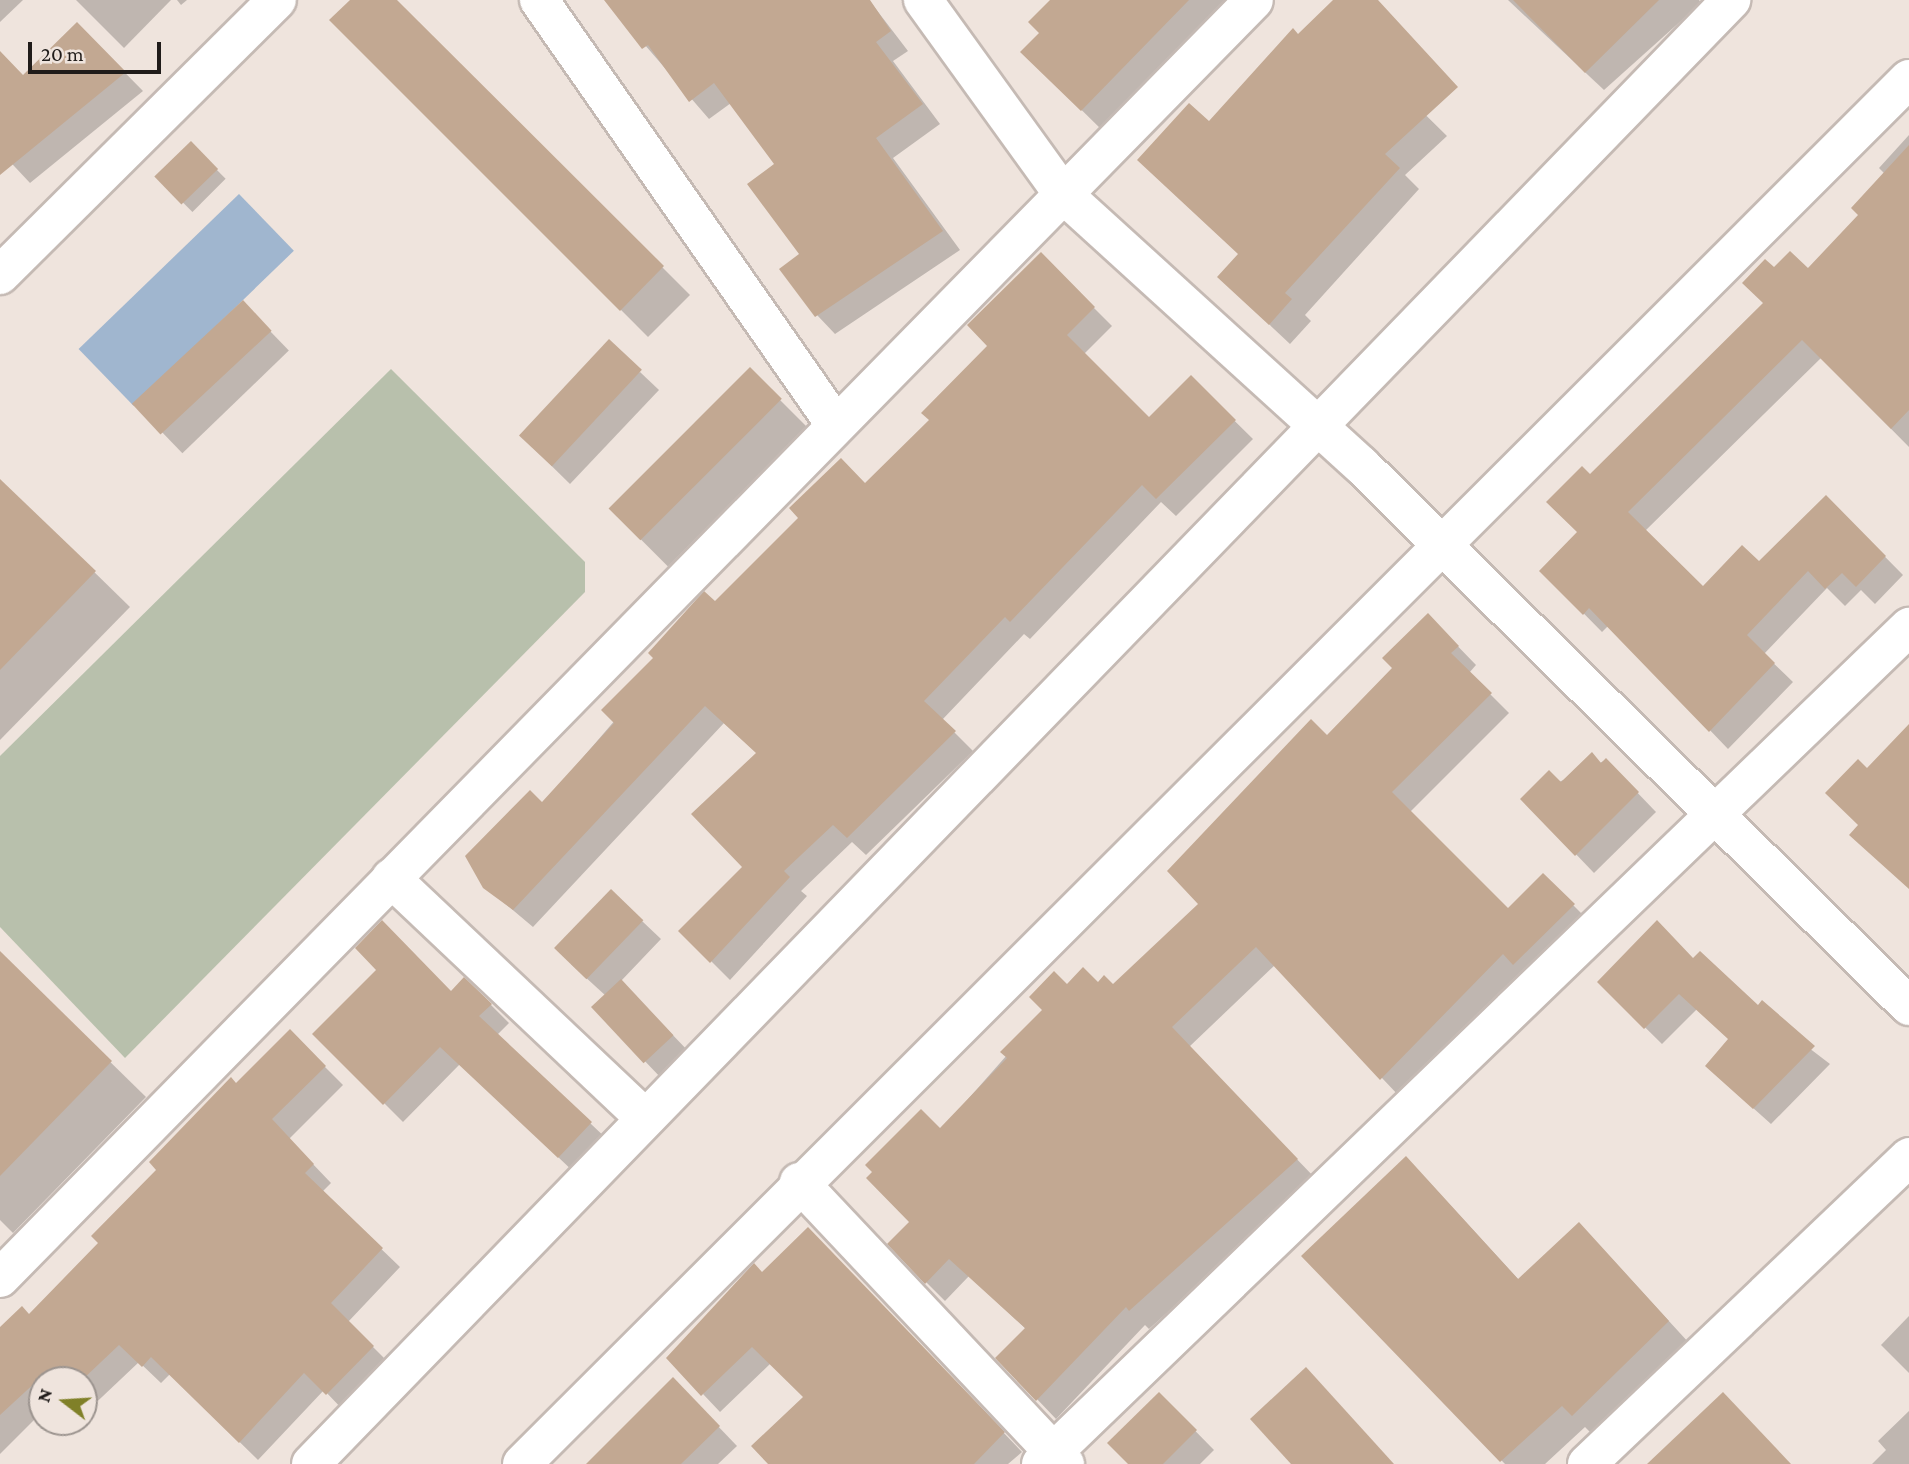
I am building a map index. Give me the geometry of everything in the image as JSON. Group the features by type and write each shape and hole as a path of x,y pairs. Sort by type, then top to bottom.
{"street":[{"path":"0,275 277,0"},
{"path":"539,0 835,424"},
{"path":"923,0 1063,194 1361,465 1909,1006"},
{"path":"0,1278 835,424 1254,0"},
{"path":"311,1464 1315,424 1731,0"},
{"path":"523,1464 1436,539 1909,79"},
{"path":"799,1182 1054,1460 1717,817 1909,627"},
{"path":"391,878 645,1118"},
{"path":"1587,1464 1909,1157"}],"green space":[{"path":"391,369 585,562 585,592 125,1058 0,927 0,756"}],"water":[{"path":"239,194 294,251 133,406 79,349"}],"building":[{"path":"350,0 397,0 664,266 620,311 329,20"},
{"path":"604,0 870,0 891,31 876,42 923,104 876,138 943,231 815,317 779,269 799,254 747,184 774,164 714,83 689,102 648,45 642,49"},
{"path":"1050,0 1189,0 1081,111 1020,52 1039,33 1028,22"},
{"path":"1333,0 1378,0 1458,87 1385,154 1400,168 1285,293 1292,299 1269,325 1217,277 1238,254 1137,160 1189,103 1209,121 1293,28 1298,34"},
{"path":"1513,0 1659,0 1585,73"},
{"path":"77,22 126,72 0,175 0,51 23,75"},
{"path":"191,141 218,169 181,204 154,176"},
{"path":"1909,145 1909,410 1891,429 1802,340 1628,512 1703,586 1742,545 1759,561 1826,495 1886,556 1856,587 1842,573 1825,589 1808,571 1747,635 1775,663 1709,732 1589,608 1583,615 1539,571 1577,532 1546,502 1582,466 1590,474 1763,303 1742,283 1765,259 1774,267 1790,251 1808,268 1858,215 1851,208"},
{"path":"1041,252 1095,307 1067,335 1149,417 1191,375 1236,420 1156,499 1142,485 1010,622 1005,617 924,701 956,731 847,838 833,825 784,871 790,877 710,963 678,931 742,867 691,814 756,753 705,706 513,910 483,888 465,856 530,790 542,802 614,723 601,710 653,658 648,653 704,591 715,601 798,518 789,508 841,458 865,483 929,420 921,413 987,346 967,325"},
{"path":"243,300 272,331 160,434 132,404"},
{"path":"609,339 642,370 552,466 519,436"},
{"path":"750,367 782,399 640,540 609,508"},
{"path":"0,479 96,571 0,670"},
{"path":"1428,613 1459,646 1451,653 1492,693 1392,792 1508,908 1543,873 1575,904 1513,965 1503,954 1380,1080 1256,947 1172,1027 1298,1159 1129,1311 1126,1307 1036,1401 995,1358 1025,1328 949,1259 925,1284 887,1244 909,1222 866,1178 872,1172 865,1165 921,1109 940,1128 1007,1058 1000,1052 1042,1010 1029,997 1054,971 1067,984 1083,967 1098,982 1104,975 1113,984 1198,904 1167,871 1311,719 1327,735 1392,668 1382,658"},
{"path":"1909,724 1909,889 1849,835 1858,825 1825,793 1858,759 1867,768"},
{"path":"1592,752 1601,763 1606,758 1639,792 1575,856 1520,799 1549,770 1561,782"},
{"path":"611,889 643,920 586,979 554,948"},
{"path":"382,920 451,991 464,977 492,1004 479,1016 592,1122 558,1158 440,1047 383,1105 312,1034 376,970 355,948"},
{"path":"1657,920 1693,958 1700,951 1758,1005 1762,1000 1815,1046 1753,1109 1705,1066 1728,1039 1679,994 1644,1029 1597,982"},
{"path":"0,951 112,1061 0,1176"},
{"path":"621,979 674,1035 644,1063 591,1007"},
{"path":"290,1029 326,1066 272,1119 314,1164 305,1173 383,1248 331,1303 374,1346 326,1395 304,1373 239,1443 151,1357 142,1367 119,1345 97,1366 28,1366 28,1389 0,1415 0,1327 22,1306 29,1314 98,1243 91,1236 156,1170 149,1162 231,1077 236,1083"},
{"path":"1406,1156 1518,1279 1579,1222 1669,1321 1572,1416 1562,1406 1500,1462 1301,1256"},
{"path":"808,1227 1005,1432 974,1464 768,1464 751,1446 803,1397 752,1347 701,1396 666,1358 754,1263 762,1272"},
{"path":"1306,1367 1394,1464 1291,1464 1250,1419"},
{"path":"673,1377 720,1426 681,1464 586,1464"},
{"path":"1159,1392 1197,1430 1163,1464 1128,1464 1107,1443"},
{"path":"1723,1392 1791,1464 1647,1464"}]}
